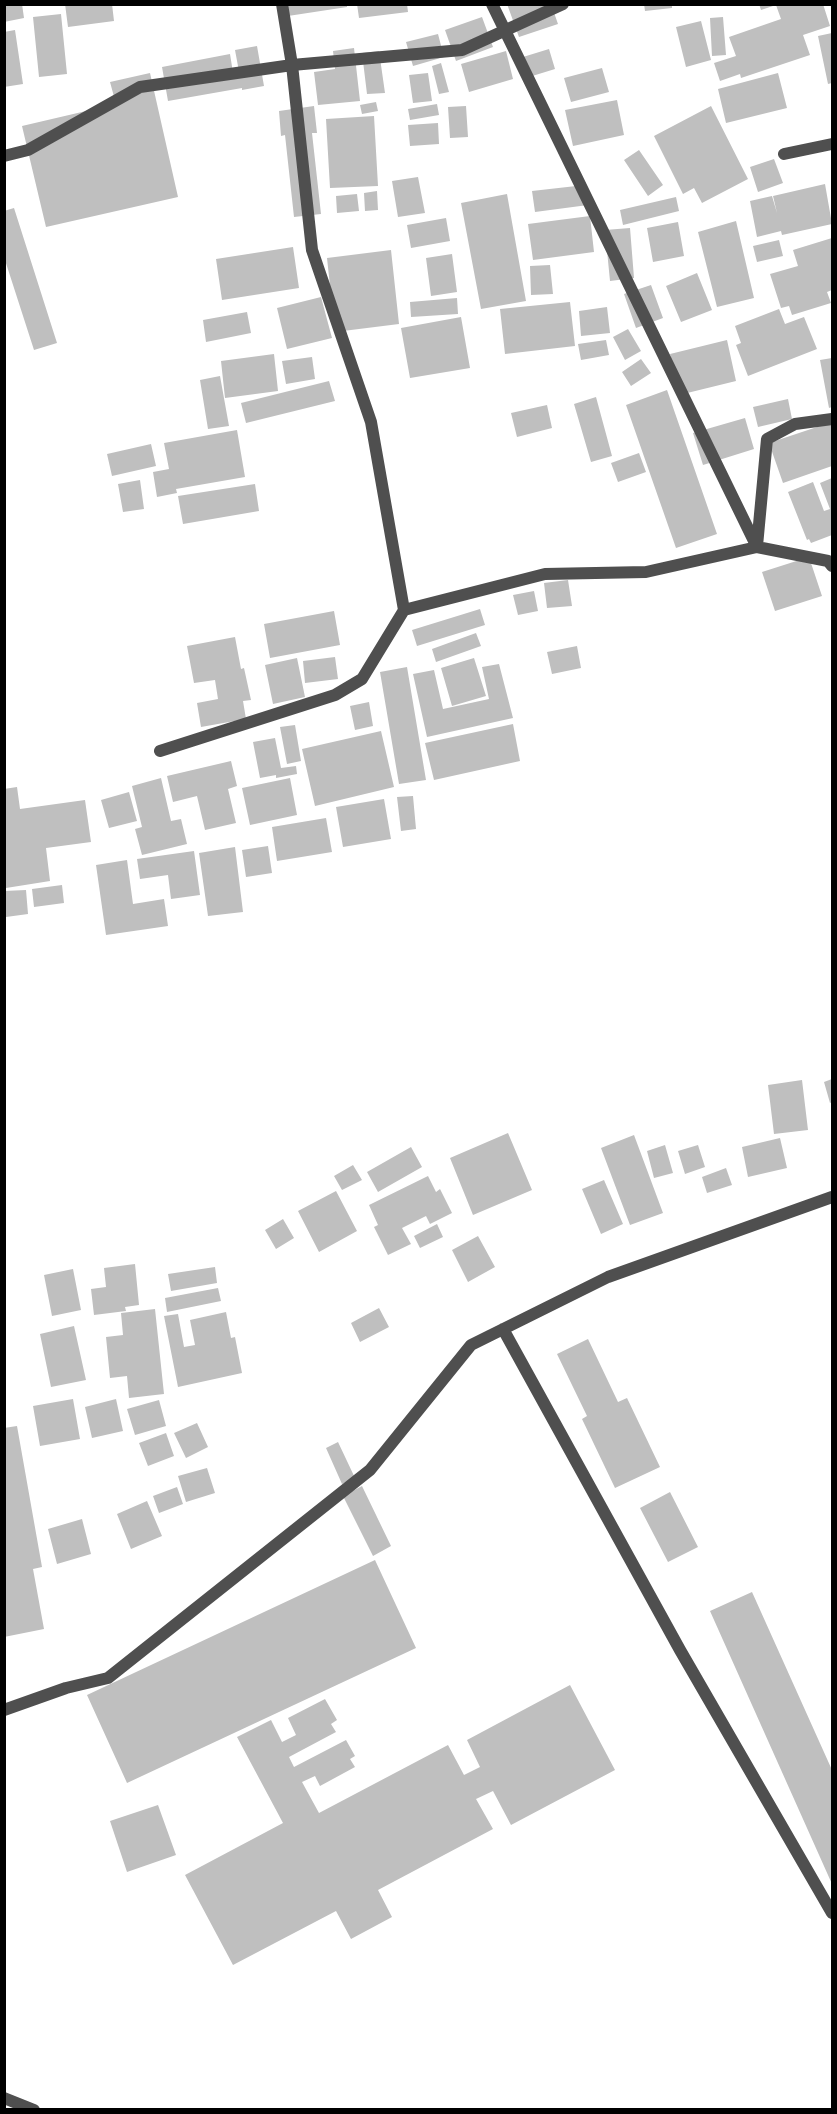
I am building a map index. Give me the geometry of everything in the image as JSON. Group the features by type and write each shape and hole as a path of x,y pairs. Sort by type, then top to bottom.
{"street":[{"path":"160,751 335,695 344,690 362,679 404,610 371,422 312,250 292,65 282,4"},
{"path":"492,4 757,547"},
{"path":"4,156 28,150 140,87 292,65 462,50 563,4"},
{"path":"784,154 832,144"},
{"path":"757,547 767,439 795,424 832,419"},
{"path":"404,610 545,574 646,572 757,547 828,561 832,566"},
{"path":"4,1710 66,1688 108,1678 370,1470 471,1345 608,1277 832,1197"},
{"path":"503,1329 675,1640 832,1913"},
{"path":"4,2098 34,2109"}],"building":[{"path":"4,4 22,4 24,18 4,22"},
{"path":"65,4 112,4 114,21 68,27"},
{"path":"286,4 347,4 347,7 288,16"},
{"path":"357,4 407,4 408,12 359,18"},
{"path":"507,4 551,4 558,24 519,37"},
{"path":"644,4 672,4 672,8 645,11"},
{"path":"759,4 823,4 830,26 803,35 810,55 741,78 740,74 720,81 714,63 736,56 729,37 781,19 776,5 761,10"},
{"path":"61,14 67,74 39,77 33,17"},
{"path":"482,17 493,47 456,61 445,30"},
{"path":"723,17 726,55 712,56 710,18"},
{"path":"701,21 711,60 686,67 676,27"},
{"path":"15,30 23,84 4,87 4,32"},
{"path":"832,33 832,83 828,84 818,36"},
{"path":"438,34 444,57 413,66 406,42"},
{"path":"257,46 264,86 168,101 162,67 230,54 234,79 240,77 235,50"},
{"path":"354,48 360,101 318,105 314,72 335,69 333,51"},
{"path":"549,49 555,69 529,77 523,57"},
{"path":"379,51 385,93 367,94 362,53"},
{"path":"506,51 513,79 469,92 461,64"},
{"path":"441,63 449,92 439,94 432,66"},
{"path":"602,68 609,92 571,102 564,78"},
{"path":"150,73 178,197 46,227 22,126 116,104 110,82"},
{"path":"428,73 432,101 413,103 409,75"},
{"path":"778,73 787,108 726,123 718,89"},
{"path":"617,100 624,135 573,146 565,110"},
{"path":"376,102 378,111 362,114 360,105"},
{"path":"437,104 439,115 410,120 408,109"},
{"path":"314,106 317,133 312,133 321,214 294,217 285,135 281,136 279,111"},
{"path":"466,106 468,137 450,138 448,107"},
{"path":"711,106 748,179 702,203 694,188 683,194 654,136"},
{"path":"374,116 378,186 330,188 326,119"},
{"path":"438,123 439,144 410,146 408,125"},
{"path":"639,150 663,185 648,196 624,160"},
{"path":"774,159 783,183 758,192 750,167"},
{"path":"418,177 425,213 398,217 392,181"},
{"path":"825,184 832,224 782,235 781,231 757,237 750,201 772,196 777,213 773,196"},
{"path":"585,185 588,205 535,212 532,191"},
{"path":"377,191 378,210 365,211 364,193"},
{"path":"357,194 359,211 337,213 336,196"},
{"path":"507,194 526,301 481,309 461,203"},
{"path":"676,197 679,211 623,225 620,210"},
{"path":"14,208 57,343 34,350 4,257 4,211"},
{"path":"590,216 594,252 533,260 528,224"},
{"path":"446,218 450,241 411,248 407,225"},
{"path":"736,221 754,298 717,307 698,232"},
{"path":"678,222 684,256 653,262 647,228"},
{"path":"630,228 634,278 610,281 605,230"},
{"path":"832,238 832,290 827,292 831,303 792,315 789,306 781,308 770,274 798,266 793,250"},
{"path":"779,240 783,256 757,262 753,246"},
{"path":"293,247 299,288 222,300 216,259"},
{"path":"391,250 399,324 335,332 327,258"},
{"path":"452,254 457,292 431,296 426,258"},
{"path":"550,265 553,294 531,295 530,266"},
{"path":"697,273 712,310 681,322 666,286"},
{"path":"651,285 663,318 636,328 624,294"},
{"path":"321,297 332,338 287,349 277,308"},
{"path":"457,298 458,314 411,317 410,302"},
{"path":"570,302 575,346 505,354 500,309"},
{"path":"607,307 610,333 581,336 579,311"},
{"path":"779,309 785,324 804,317 817,349 748,376 736,345 741,343 735,326"},
{"path":"247,312 251,333 206,342 203,320"},
{"path":"461,317 470,368 410,378 401,328"},
{"path":"628,329 641,351 625,360 613,337"},
{"path":"606,340 609,355 581,360 578,344"},
{"path":"727,340 736,381 679,395 670,354"},
{"path":"274,354 278,391 225,398 221,361"},
{"path":"312,357 315,379 286,384 282,361"},
{"path":"832,358 832,407 829,408 820,360"},
{"path":"641,359 651,373 631,386 622,372"},
{"path":"220,376 229,426 208,429 200,380"},
{"path":"329,381 335,401 246,423 241,403"},
{"path":"667,390 717,534 676,548 626,405"},
{"path":"596,397 612,456 591,462 574,404"},
{"path":"788,399 792,419 758,427 753,407"},
{"path":"547,405 552,428 517,437 511,413"},
{"path":"745,418 754,449 703,465 693,433"},
{"path":"832,422 832,466 783,483 769,443"},
{"path":"237,430 245,477 176,489 177,493 157,497 153,472 169,469 164,443"},
{"path":"151,444 156,466 112,476 107,454"},
{"path":"639,453 646,472 618,482 611,463"},
{"path":"832,478 832,535 811,543 809,539 807,540 788,492 813,482 824,511 830,509 820,483"},
{"path":"140,480 144,509 123,512 118,484"},
{"path":"255,484 259,511 183,524 178,496"},
{"path":"809,557 822,596 775,611 762,572"},
{"path":"568,580 572,606 547,608 544,583"},
{"path":"534,591 538,611 518,615 513,595"},
{"path":"480,609 485,625 417,646 412,630"},
{"path":"334,611 340,645 270,658 264,624"},
{"path":"476,633 481,646 436,662 432,649"},
{"path":"235,637 241,669 244,668 251,700 243,701 246,719 201,727 197,703 218,699 215,680 194,683 187,646"},
{"path":"577,646 581,668 552,674 547,652"},
{"path":"335,657 338,679 305,683 303,661"},
{"path":"297,658 305,697 273,704 265,665"},
{"path":"474,658 486,696 452,706 441,668"},
{"path":"499,664 513,718 427,737 413,674 434,670 443,709 489,699 482,667"},
{"path":"407,667 426,780 399,784 380,672"},
{"path":"369,702 373,726 355,730 350,706"},
{"path":"513,724 520,761 434,780 425,743"},
{"path":"295,725 301,761 287,764 280,727"},
{"path":"381,731 394,787 315,806 302,749"},
{"path":"275,738 281,768 296,766 297,774 260,778 253,742"},
{"path":"231,761 237,786 228,789 236,823 205,830 197,796 173,802 167,776"},
{"path":"161,778 171,821 181,819 187,844 142,855 135,829 142,827 132,786"},
{"path":"290,778 297,815 250,825 242,788"},
{"path":"17,787 20,809 85,800 91,842 46,848 50,881 6,888 4,789"},
{"path":"129,792 137,821 109,828 101,800"},
{"path":"413,796 416,829 401,831 397,797"},
{"path":"384,799 391,839 343,847 336,807"},
{"path":"326,818 332,852 277,861 272,827"},
{"path":"268,846 272,873 246,877 242,850"},
{"path":"235,847 243,912 208,916 199,853"},
{"path":"194,851 200,895 171,899 168,875 140,879 137,859"},
{"path":"127,860 133,904 164,899 168,926 106,935 96,865"},
{"path":"62,885 64,903 34,907 32,889"},
{"path":"26,890 28,914 6,917 4,891"},
{"path":"832,1079 832,1102 830,1103 824,1082"},
{"path":"802,1080 808,1130 774,1134 768,1085"},
{"path":"508,1133 532,1190 473,1215 450,1158"},
{"path":"634,1135 663,1213 630,1225 601,1148"},
{"path":"780,1138 787,1168 748,1177 742,1147"},
{"path":"665,1145 673,1173 654,1178 647,1151"},
{"path":"698,1145 705,1167 685,1174 678,1151"},
{"path":"411,1147 422,1167 378,1192 367,1172"},
{"path":"353,1165 362,1180 342,1190 334,1176"},
{"path":"726,1168 732,1185 707,1193 702,1177"},
{"path":"428,1176 436,1192 440,1189 452,1213 430,1224 426,1216 402,1228 411,1244 388,1255 374,1227 378,1225 369,1205"},
{"path":"604,1180 623,1224 601,1234 582,1189"},
{"path":"336,1191 357,1231 319,1252 298,1211"},
{"path":"283,1219 294,1238 276,1249 265,1230"},
{"path":"437,1224 443,1237 420,1248 414,1236"},
{"path":"478,1236 495,1267 468,1282 452,1250"},
{"path":"135,1264 139,1305 125,1307 126,1311 94,1315 91,1289 106,1287 104,1268"},
{"path":"215,1267 217,1283 171,1291 168,1274"},
{"path":"73,1269 81,1310 52,1316 44,1275"},
{"path":"218,1288 221,1301 167,1312 165,1298"},
{"path":"379,1308 389,1327 360,1342 351,1323"},
{"path":"155,1309 164,1394 129,1398 127,1376 110,1378 106,1337 123,1335 121,1313"},
{"path":"226,1312 231,1338 235,1337 242,1373 178,1387 164,1316 178,1314 184,1347 195,1345 190,1320"},
{"path":"74,1326 86,1380 51,1387 40,1334"},
{"path":"588,1339 618,1402 627,1398 660,1467 615,1488 582,1419 587,1416 557,1354"},
{"path":"73,1399 80,1439 40,1446 33,1406"},
{"path":"116,1399 123,1431 92,1438 85,1407"},
{"path":"159,1400 166,1426 135,1435 127,1409"},
{"path":"197,1423 208,1447 186,1458 174,1433"},
{"path":"17,1426 42,1567 33,1569 44,1629 4,1637 4,1428"},
{"path":"166,1433 174,1456 148,1466 139,1443"},
{"path":"338,1442 355,1478 342,1484 326,1448"},
{"path":"207,1468 215,1493 186,1502 178,1476"},
{"path":"362,1486 391,1546 373,1556 343,1496"},
{"path":"177,1487 183,1504 159,1513 153,1496"},
{"path":"670,1492 698,1547 668,1562 640,1508"},
{"path":"147,1501 162,1536 131,1549 117,1514"},
{"path":"82,1519 91,1554 57,1564 48,1529"},
{"path":"375,1560 416,1648 127,1783 87,1695"},
{"path":"752,1592 832,1770 832,1884 710,1611"},
{"path":"570,1685 615,1770 511,1825 493,1791 476,1799 493,1829 378,1890 392,1917 351,1939 336,1911 233,1965 185,1875 283,1823 237,1737 271,1720 282,1742 296,1735 288,1718 325,1699 337,1720 331,1724 336,1732 289,1757 294,1767 346,1740 355,1756 350,1759 355,1767 320,1786 315,1776 302,1782 319,1813 448,1745 464,1775 480,1767 467,1740"},
{"path":"158,1805 176,1855 127,1872 110,1821"}]}
